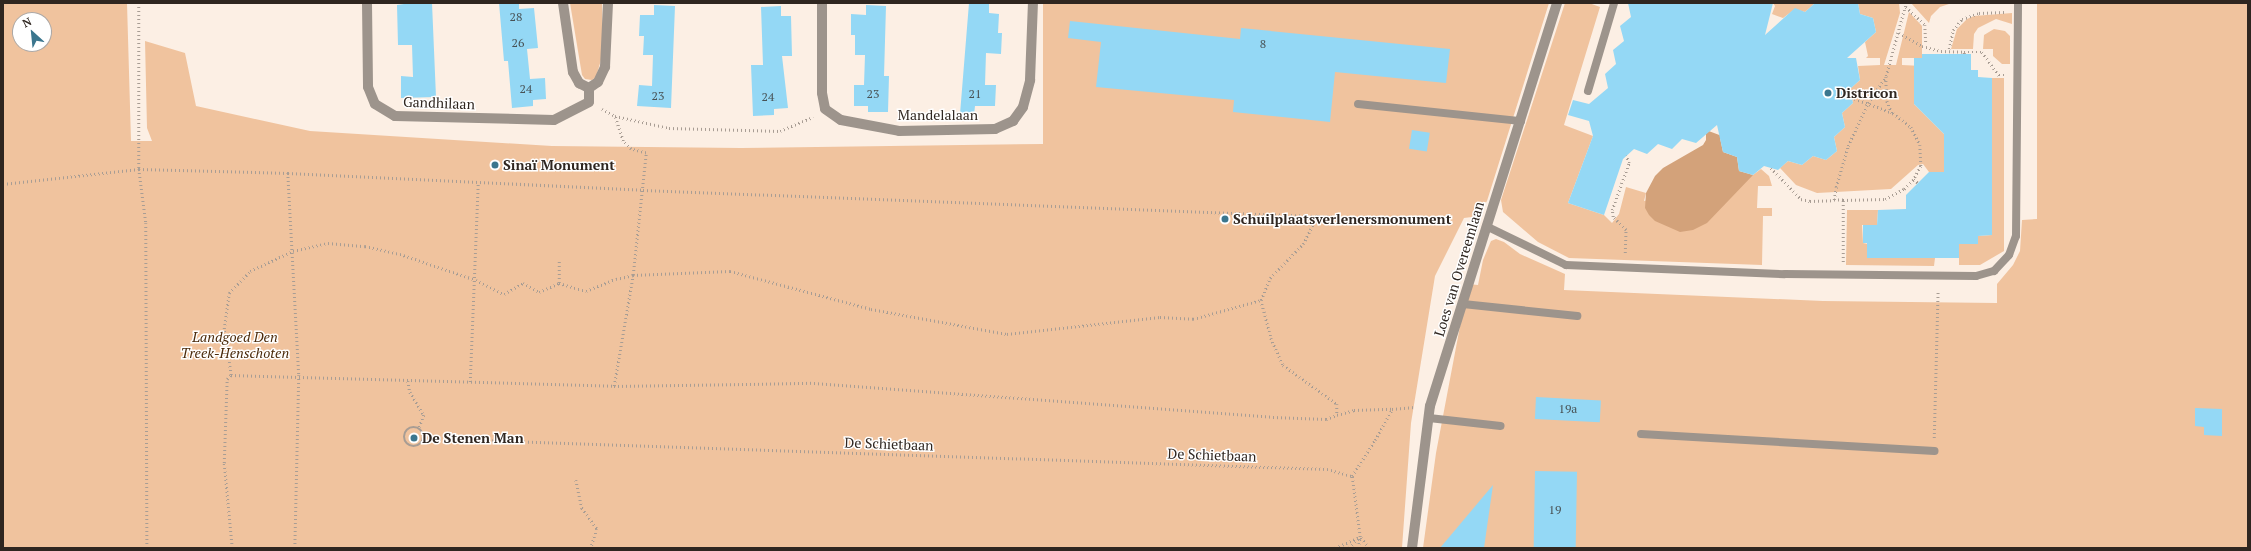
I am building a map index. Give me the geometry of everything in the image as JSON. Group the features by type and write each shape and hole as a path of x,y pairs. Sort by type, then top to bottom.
{"street":[{"name":"Gandhilaan","path":"367,3 368,87 376,104 396,116 554,120 589,102"},
{"path":"563,3 574,72 579,83 589,88"},
{"path":"589,88 598,82 605,67 608,3"},
{"path":"822,3 822,93 825,109"},
{"name":"Mandelalaan","path":"825,109 841,120 899,131 995,129 1013,121 1023,107 1030,80 1033,3"},
{"name":"Loes van Overeemlaan","path":"1412,548 1430,406 1557,3"},
{"path":"589,88 589,102"}],"lane":[{"path":"1588,91 1614,3"},
{"path":"1486,226 1566,266 1938,276 1976,276 1994,271 2009,255 2016,236 2018,6"},
{"path":"1358,104 1520,121"},
{"path":"1463,304 1577,316"},
{"path":"1429,418 1502,426"},
{"path":"1641,434 1935,451"}],"path":[{"path":"139,3 139,169 146,223 147,548"},
{"path":"1834,200 1848,146 1868,103 1886,76 1900,33 1906,5"},
{"path":"1906,5 1925,24 1926,43"},
{"path":"1949,49 1955,26 1967,16 2018,6"},
{"path":"1900,33 1922,46 1941,52 1982,52 1999,75 2006,76"},
{"path":"1886,76 1887,101 1892,113"},
{"path":"1771,168 1801,198 1810,202 1885,198 1904,189 1914,179 1921,166 1920,145 1911,127 1892,113 1851,97"},
{"path":"589,102 615,116 669,128 780,131 804,123 825,109"},
{"path":"614,386 633,275 643,190 645,151 632,149 624,141 615,116"},
{"path":"1624,268 1626,230 1613,217 1612,210 1629,164 1626,156"},
{"path":"3,184 139,169 288,173 643,190 1365,218"},
{"path":"288,173 299,375 295,548"},
{"path":"1914,179 1918,183"},
{"path":"470,382 476,280 478,182"},
{"path":"1843,200 1843,274"},
{"path":"1318,215 1303,244 1270,278 1261,300 1271,338 1283,365 1337,404 1336,415"},
{"path":"231,375 224,329 229,293 250,271 293,251 328,243 364,246 400,254 476,280 504,294 522,283 539,292 559,283 586,291 616,279 633,275 730,271 871,309 1008,334 1160,317 1193,319 1261,300"},
{"path":"559,260 559,283"},
{"path":"1935,451 1933,412 1938,276"},
{"path":"232,548 224,464 227,379 231,375 299,375 408,381 614,386 814,383 1273,418 1326,419 1354,410 1430,406"},
{"path":"408,381 410,392 424,414 419,428 424,438 419,446 410,447 404,439 406,430 410,427 419,428"},
{"path":"1358,548 1360,537 1352,476 1375,440 1392,409"},
{"name":"De Schietbaan","path":"424,438 1328,469 1352,476"},
{"path":"576,480 582,508 597,529 591,548"},
{"path":"1335,548 1360,537"},
{"path":"1349,548 1360,537"},
{"path":"1360,537 1369,548"}],"green space":[{"name":"Landgoed Den Treek-Henschoten","path":"3,3 127,3 131,141 152,141 147,128 145,41 185,53 196,106 310,131 552,146 741,148 1043,144 1043,3 1549,3 1487,201 1481,210 1472,217 1464,218 1435,276 1411,423 1402,548 3,548"},
{"path":"570,3 602,3 603,53 596,77 592,80 585,79 582,75"},
{"path":"1565,3 1589,3 1600,7 1564,125 1593,136 1568,203 1604,215 1612,223 1619,214 1626,187 1646,193 1644,201 1753,175 1761,169 1769,176 1772,186 1758,186 1757,208 1772,208 1772,216 1763,216 1762,265 1569,258 1538,242 1503,212 1501,200"},
{"path":"1773,3 1815,3 1805,12 1795,9 1783,18 1772,14 1775,6"},
{"path":"1858,3 1899,3 1900,13 1884,65 1896,65 1909,12 1922,26 1922,58 1902,58 1902,65 1922,66 1918,93 1914,93 1914,104 1944,134 1944,179 1937,180 1937,172 1929,172 1923,164 1918,165 1891,189 1817,193 1796,185 1780,168 1788,161 1802,165 1813,156 1826,160 1837,151 1834,137 1845,127 1842,113 1853,103 1850,89 1860,80 1858,66 1880,65 1880,58 1866,58 1868,56 1865,42 1876,32 1873,18 1860,14"},
{"path":"1911,3 1952,3 1940,7 1931,16 1929,23"},
{"path":"2037,3 2248,3 2248,548 1423,548 1436,453 1468,284 1478,285 1483,260 1491,241 1496,239 1504,242 1520,254 1565,274 1564,290 1823,301 1997,303 1997,284 2013,265 2020,251 2022,220 2037,219"},
{"path":"2012,13 2012,24 1996,19 1978,28 1974,34 1973,49 1951,49 1957,29 1967,19 1974,16"},
{"path":"1994,29 2005,31 2010,36 2010,64 2002,64 1993,56 1993,49 1983,49 1984,35"},
{"path":"1992,78 2004,78 2004,251 1980,265 1959,265 1959,244 1978,244 1978,236 1992,235"},
{"path":"1847,210 1878,210 1877,225 1862,225 1863,243 1935,258 1934,266 1846,265"}],"shaded area":[{"path":"1706,130 1722,136 1720,138 1723,152 1737,157 1739,171 1753,175 1707,223 1693,230 1680,232 1655,221 1649,215 1645,208 1646,193 1655,176 1663,168 1703,145 1706,140"}],"building":[{"path":"432,3 436,97 401,98 401,76 413,77 412,45 398,45 397,5"},
{"path":"499,3 519,3 519,9 534,8 538,48 527,49 530,79 545,78 546,99 533,100 533,106 512,108 508,61 504,61"},
{"path":"969,3 989,4 989,13 999,14 998,33 1002,33 1001,54 986,53 985,85 996,85 995,106 975,106 974,115 960,114"},
{"path":"1628,3 1773,3 1765,35 1795,8 1805,12 1815,3 1858,3 1860,14 1873,18 1876,32 1847,58 1856,58 1860,80 1850,89 1853,103 1842,113 1845,127 1834,137 1837,151 1826,160 1813,156 1802,165 1788,161 1778,170 1764,166 1753,175 1739,171 1737,157 1723,152 1717,125 1696,143 1682,139 1672,149 1658,144 1647,154 1634,149 1623,159 1604,215 1568,203 1593,136 1589,121 1568,115 1573,100 1589,104 1608,88 1605,74 1616,64 1613,50 1624,41 1620,26 1631,17"},
{"path":"654,5 675,6 671,108 637,106 639,85 652,86 653,55 643,55 644,36 639,36 640,15 654,15"},
{"path":"866,5 886,6 884,76 889,76 888,112 868,112 868,106 854,106 854,85 864,85 865,55 855,55 855,35 851,35 851,14 866,15"},
{"path":"781,6 781,16 791,16 792,56 782,56 788,108 774,109 774,115 753,116 751,65 763,65 761,7"},
{"path":"1070,21 1240,39 1241,28 1450,49 1446,83 1335,72 1330,122 1233,112 1234,100 1096,87 1101,42 1068,38"},
{"path":"1922,54 1971,54 1971,70 1978,70 1978,77 1992,78 1992,235 1978,236 1978,244 1959,244 1959,258 1867,258 1867,243 1863,243 1863,225 1877,225 1878,210 1906,209 1906,195 1929,172 1944,172 1944,134 1914,104 1914,58 1922,58"},
{"path":"1412,130 1430,133 1427,152 1409,149"},
{"path":"1536,397 1601,400 1600,422 1535,419"},
{"path":"2195,408 2222,409 2222,436 2204,435 2204,427 2195,426"},
{"path":"1535,471 1577,472 1576,548 1534,548"},
{"path":"1493,485 1484,548 1440,548"}],"place":[{"name":"Districon","path":"1828,93"},
{"name":"Sinaï Monument","path":"495,165"},
{"name":"Schuilplaatsverlenersmonument","path":"1225,219"},
{"name":"De Stenen Man","path":"414,438"}]}
